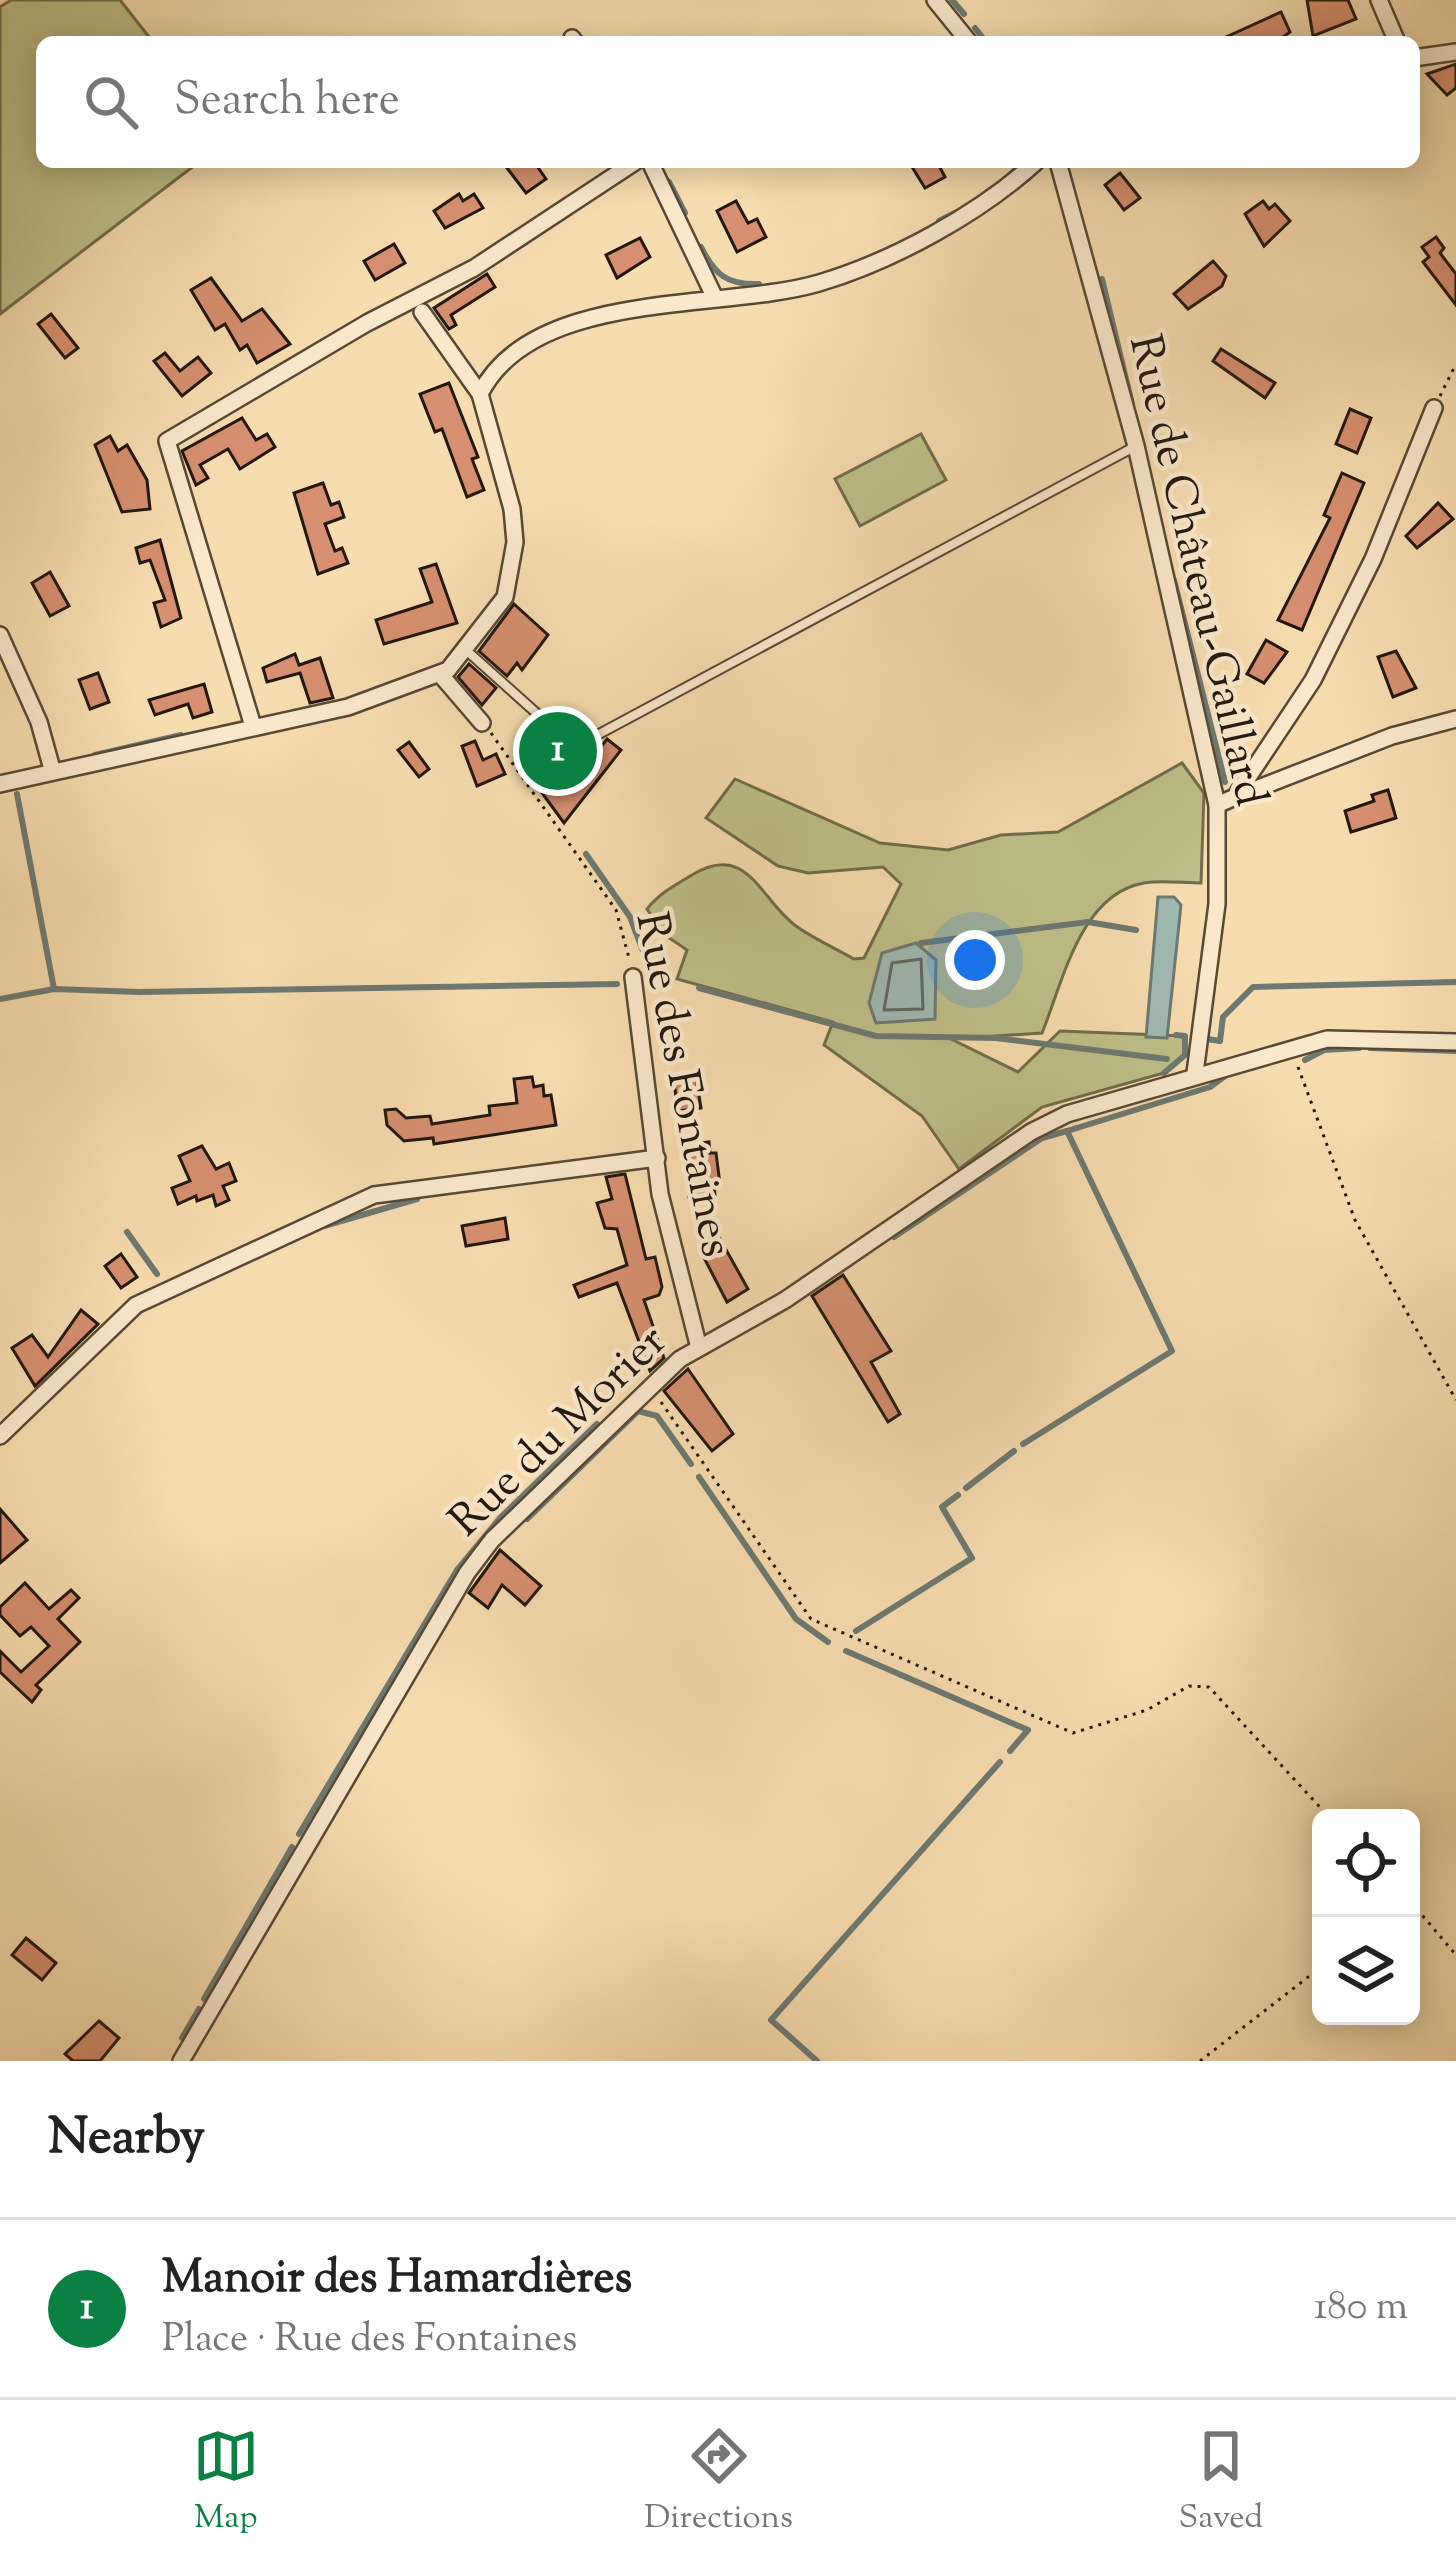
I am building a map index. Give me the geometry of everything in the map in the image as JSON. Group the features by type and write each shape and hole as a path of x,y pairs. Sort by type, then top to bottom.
{"street":[{"path":"934,0 964,36"},
{"path":"1379,0 1394,36"},
{"path":"1420,57 1456,52"},
{"path":"253,725 167,441 367,323 474,268 625,168"},
{"path":"653,168 714,296"},
{"path":"480,394 488,376 556,332 620,312 804,287 880,260 972,207 1027,168"},
{"name":"Rue de Château-Gaillard","path":"1060,168 1136,446 1217,805 1216,904 1195,1073"},
{"path":"0,784 348,707 440,674 466,650 505,596 515,542 512,509 480,394 422,312"},
{"path":"1235,797 1313,680 1373,559 1434,408"},
{"path":"0,634 39,722 52,769"},
{"path":"440,674 482,723"},
{"path":"1217,805 1392,736 1456,719"},
{"name":"Rue des Fontaines","path":"633,977 660,1194 699,1348"},
{"name":"Rue du Morier","path":"181,2061 467,1574 492,1540 650,1387 699,1348 784,1300 1031,1132 1092,1105 1327,1039 1456,1042"},
{"path":"0,1436 136,1305 374,1195 656,1158"}],"lane":[{"path":"466,650 572,745 586,741 1136,446"}],"path":[{"path":"1434,408 1456,364"},
{"name":"Rue des Fontaines","path":"482,723 616,910 633,977"},
{"path":"1291,1047 1355,1220 1456,1400"},
{"path":"650,1387 811,1619 1073,1733 1147,1710 1189,1686 1209,1687 1322,1809"},
{"path":"1420,1913 1456,1955"},
{"path":"1200,2061 1312,1974"}],"green space":[{"path":"11,0 120,0 148,36 36,36 36,168 191,168 0,314 0,7"},
{"path":"921,434 946,480 860,526 835,479"},
{"path":"1182,763 1204,793 1201,883 1144,883 1104,904 1077,943 1042,1033 951,1039 1018,1072 1060,1031 1185,1036 1185,1055 1164,1073 1042,1107 959,1169 922,1116 824,1045 833,1022 677,979 687,950 665,935 647,909 692,875 727,865 751,878 803,931 854,959 864,958 901,884 883,867 808,873 778,866 706,818 735,779 880,843 948,850 1001,835 1058,832"}],"water":[{"path":"1158,897 1174,897 1181,905 1167,1038 1146,1037"},
{"path":"916,943 936,960 935,1019 876,1023 869,1003 882,953"}],"building":[{"path":"1307,0 1348,0 1356,19 1313,36"},
{"path":"1281,12 1290,32 1284,36 1228,36"},
{"path":"1456,64 1456,88 1447,95 1427,74"},
{"path":"507,168 538,168 546,179 526,193"},
{"path":"913,168 940,168 945,177 925,188"},
{"path":"1120,173 1140,198 1124,210 1105,185"},
{"path":"459,194 463,201 474,194 483,208 445,228 434,211"},
{"path":"736,201 748,223 757,219 766,237 737,252 717,211"},
{"path":"1263,201 1269,209 1275,204 1290,221 1264,246 1245,214"},
{"path":"1436,237 1444,248 1440,253 1456,274 1456,305 1423,262 1429,257 1422,247"},
{"path":"640,238 650,257 617,278 606,255"},
{"path":"394,244 405,263 375,280 364,261"},
{"path":"1213,261 1226,276 1222,286 1188,309 1174,294"},
{"path":"487,274 495,287 451,315 456,325 449,329 434,308"},
{"path":"211,278 242,321 262,309 290,344 257,363 247,345 240,350 225,324 215,330 191,290"},
{"path":"51,314 78,348 65,358 38,324"},
{"path":"1221,349 1275,383 1265,398 1213,361"},
{"path":"165,353 180,371 198,357 211,373 182,396 154,361"},
{"path":"449,383 478,457 472,459 484,490 467,497 442,429 435,432 420,394"},
{"path":"1350,409 1371,418 1357,453 1336,444"},
{"path":"242,418 256,440 267,434 275,447 240,469 228,449 200,465 208,478 196,485 182,451"},
{"path":"110,436 118,451 127,445 147,480 150,509 122,512 95,445"},
{"path":"1342,473 1364,483 1302,630 1278,620 1330,518 1324,515"},
{"path":"323,483 331,505 339,502 344,517 325,524 335,551 342,548 348,563 318,574 294,493"},
{"path":"1438,503 1453,519 1417,548 1406,536"},
{"path":"160,540 181,618 161,627 154,603 165,600 150,560 140,563 136,548"},
{"path":"436,564 457,623 384,644 376,620 432,602 420,569"},
{"path":"50,572 69,606 50,616 32,583"},
{"path":"514,604 548,635 522,670 517,663 507,676 479,651"},
{"path":"1266,640 1287,652 1264,683 1247,674"},
{"path":"1396,651 1416,688 1393,697 1378,657"},
{"path":"295,654 299,665 320,658 333,698 310,703 300,673 267,682 263,668"},
{"path":"469,664 496,688 482,705 458,677"},
{"path":"98,673 109,702 90,709 79,680"},
{"path":"204,684 212,712 193,718 188,704 155,715 149,700"},
{"path":"607,739 621,750 564,823 542,793 538,771 521,758 538,744 582,771"},
{"path":"475,741 483,760 496,754 505,774 477,786 462,746"},
{"path":"409,742 429,769 419,777 398,750"},
{"path":"1388,790 1396,818 1351,832 1345,811 1374,801 1372,795"},
{"path":"695,1072 701,1108 678,1111 673,1075"},
{"path":"532,1077 534,1087 543,1085 544,1096 551,1095 556,1125 434,1144 433,1138 404,1141 387,1125 385,1110 396,1109 406,1118 430,1116 432,1124 490,1115 489,1106 517,1103 514,1079"},
{"path":"709,1142 710,1153 716,1153 720,1184 714,1184 715,1195 689,1197 683,1145"},
{"path":"202,1146 216,1169 229,1163 236,1181 223,1186 229,1200 216,1206 213,1195 197,1201 196,1196 178,1204 172,1188 190,1181 179,1156"},
{"path":"625,1174 646,1259 655,1257 662,1287 659,1295 644,1300 664,1358 650,1371 617,1283 579,1297 574,1285 627,1265 617,1229 605,1228 597,1203 612,1199 606,1177"},
{"path":"505,1218 508,1239 466,1246 462,1226"},
{"path":"720,1239 748,1289 727,1302 701,1252"},
{"path":"121,1254 137,1277 121,1288 105,1266"},
{"path":"843,1275 891,1351 871,1362 900,1414 888,1422 812,1296"},
{"path":"81,1310 98,1324 35,1386 12,1348 32,1335 48,1357"},
{"path":"688,1369 733,1434 712,1451 664,1391"},
{"path":"0,1509 27,1540 0,1563"},
{"path":"500,1550 541,1586 525,1605 502,1585 488,1608 469,1593"},
{"path":"25,1583 49,1609 71,1590 79,1598 58,1619 80,1642 36,1685 41,1690 32,1702 0,1672 0,1651 21,1672 49,1646 31,1627 20,1636 0,1615 0,1607"},
{"path":"26,1938 56,1963 42,1980 12,1955"},
{"path":"99,2021 119,2038 100,2061 73,2061 65,2054"}],"waterway":[{"path":"952,0 964,14"},
{"path":"975,28 981,36"},
{"path":"1012,173 1017,168"},
{"path":"669,182 685,213"},
{"path":"939,221 957,212"},
{"path":"701,247 723,276 759,284"},
{"path":"1102,279 1132,404"},
{"path":"1174,580 1225,782"},
{"path":"95,755 181,735"},
{"path":"17,794 54,989"},
{"path":"586,854 630,917 649,967"},
{"path":"921,943 1088,922 1136,930"},
{"path":"1207,1039 1220,1041 1223,1017 1253,987 1456,982"},
{"path":"0,999 54,989 140,992 617,984"},
{"path":"699,988 876,1036 996,1038 1167,1059"},
{"path":"1164,1073 1185,1055 1185,1036 1176,1035"},
{"path":"1305,1060 1324,1050 1359,1048"},
{"path":"1370,1048 1456,1051"},
{"path":"1023,1444 1172,1351 1067,1131 1210,1087 1225,1076"},
{"path":"894,1237 1042,1138 1067,1131"},
{"path":"324,1226 417,1199"},
{"path":"127,1232 157,1274"},
{"path":"527,1519 638,1411 657,1416 691,1464"},
{"path":"299,1834 457,1570 500,1518 597,1424"},
{"path":"966,1488 1014,1451"},
{"path":"699,1477 796,1619 828,1642"},
{"path":"856,1631 972,1558 942,1507 958,1495"},
{"path":"846,1651 1028,1730 1010,1751"},
{"path":"817,2061 771,2020 1000,1762"},
{"path":"204,1999 292,1847"},
{"path":"182,2038 199,2009"}],"place":[{"name":"Manoir des Hamardières","path":"558,751"}]}
